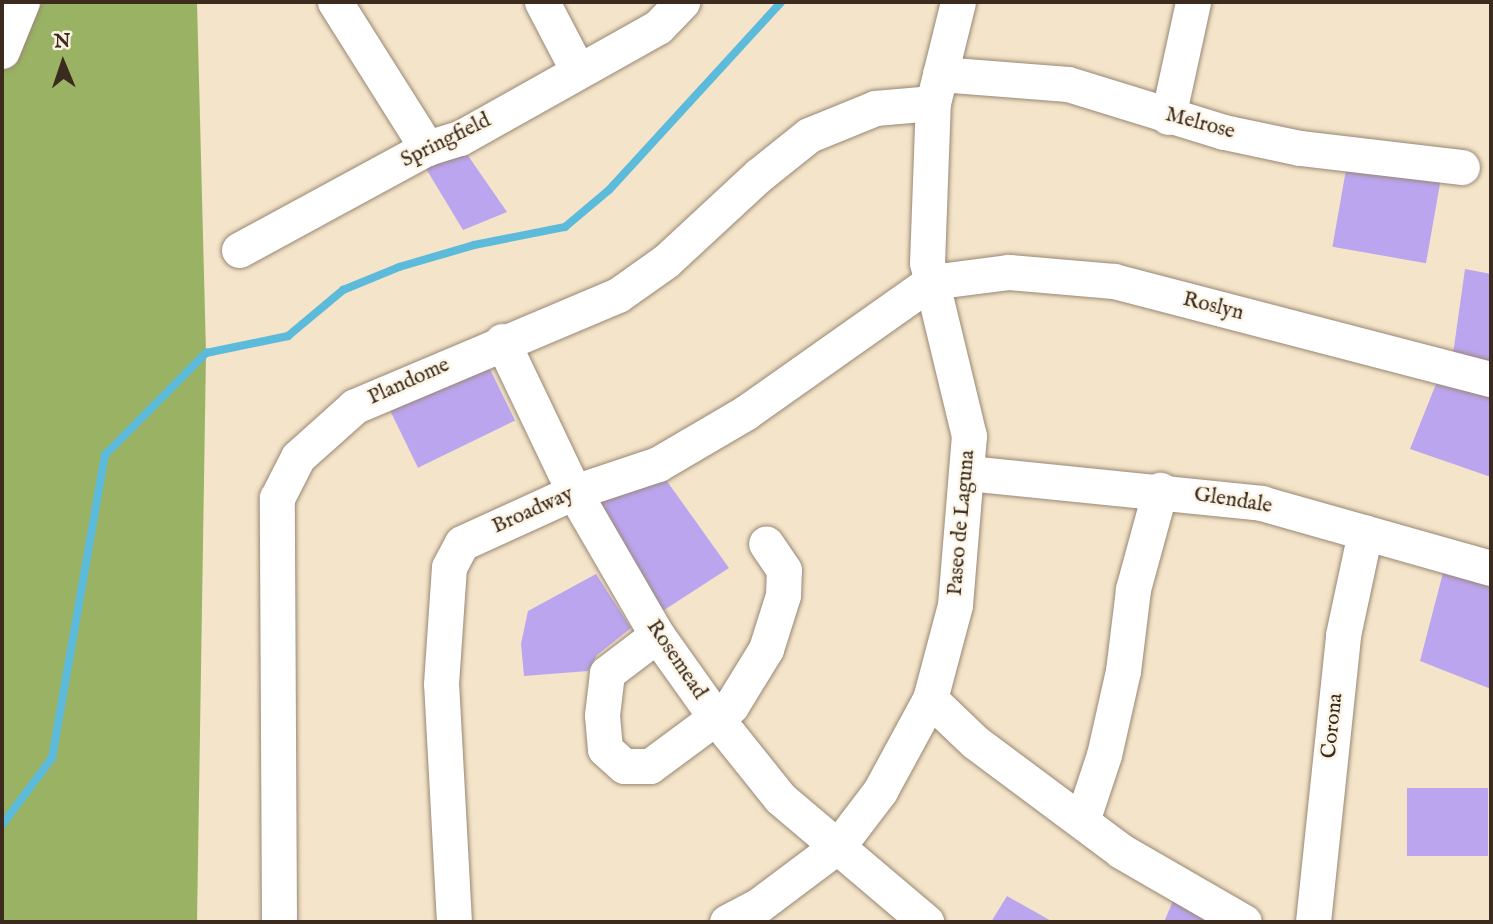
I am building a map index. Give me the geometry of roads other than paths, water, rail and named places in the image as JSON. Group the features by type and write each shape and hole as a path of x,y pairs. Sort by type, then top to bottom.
{"street":[{"path":"2,51 22,2"},
{"path":"335,2 427,148"},
{"path":"542,2 577,69"},
{"name":"Springfield","path":"239,250 427,148 460,138 577,69 658,27 682,2"},
{"name":"Paseo de Laguna","path":"727,922 759,905 839,845 880,790 930,699 955,605 969,436 931,282 937,88 958,2"},
{"path":"1168,117 1194,2"},
{"name":"Melrose","path":"937,88 1068,84 1168,117 1300,148 1462,167"},
{"name":"Plandome","path":"279,922 277,498 298,457 355,406 502,341 618,295 703,231 759,175 810,135 875,108 937,88"},
{"name":"Roslyn","path":"931,282 1009,272 1114,281 1491,379"},
{"name":"Broadway","path":"454,922 441,684 449,567 462,543 574,492 658,464 745,413 931,282"},
{"name":"Rosemead","path":"502,341 574,492 657,635 716,718 780,798 839,845 926,922"},
{"name":"Glendale","path":"968,473 1160,490 1261,503 1491,568"},
{"path":"1082,821 1104,755 1123,671 1133,589 1160,490"},
{"name":"Corona","path":"1312,922 1343,635 1365,532"},
{"path":"657,635 607,673 601,715 605,749 624,766 650,766 731,706 766,649 783,595 784,570 766,543"},
{"path":"930,699 975,742 1121,851 1244,922"}],"waterway":[{"path":"2,825 52,758 105,455 206,353 288,336 343,290 399,267 474,245 565,227 609,190 781,2"}]}
